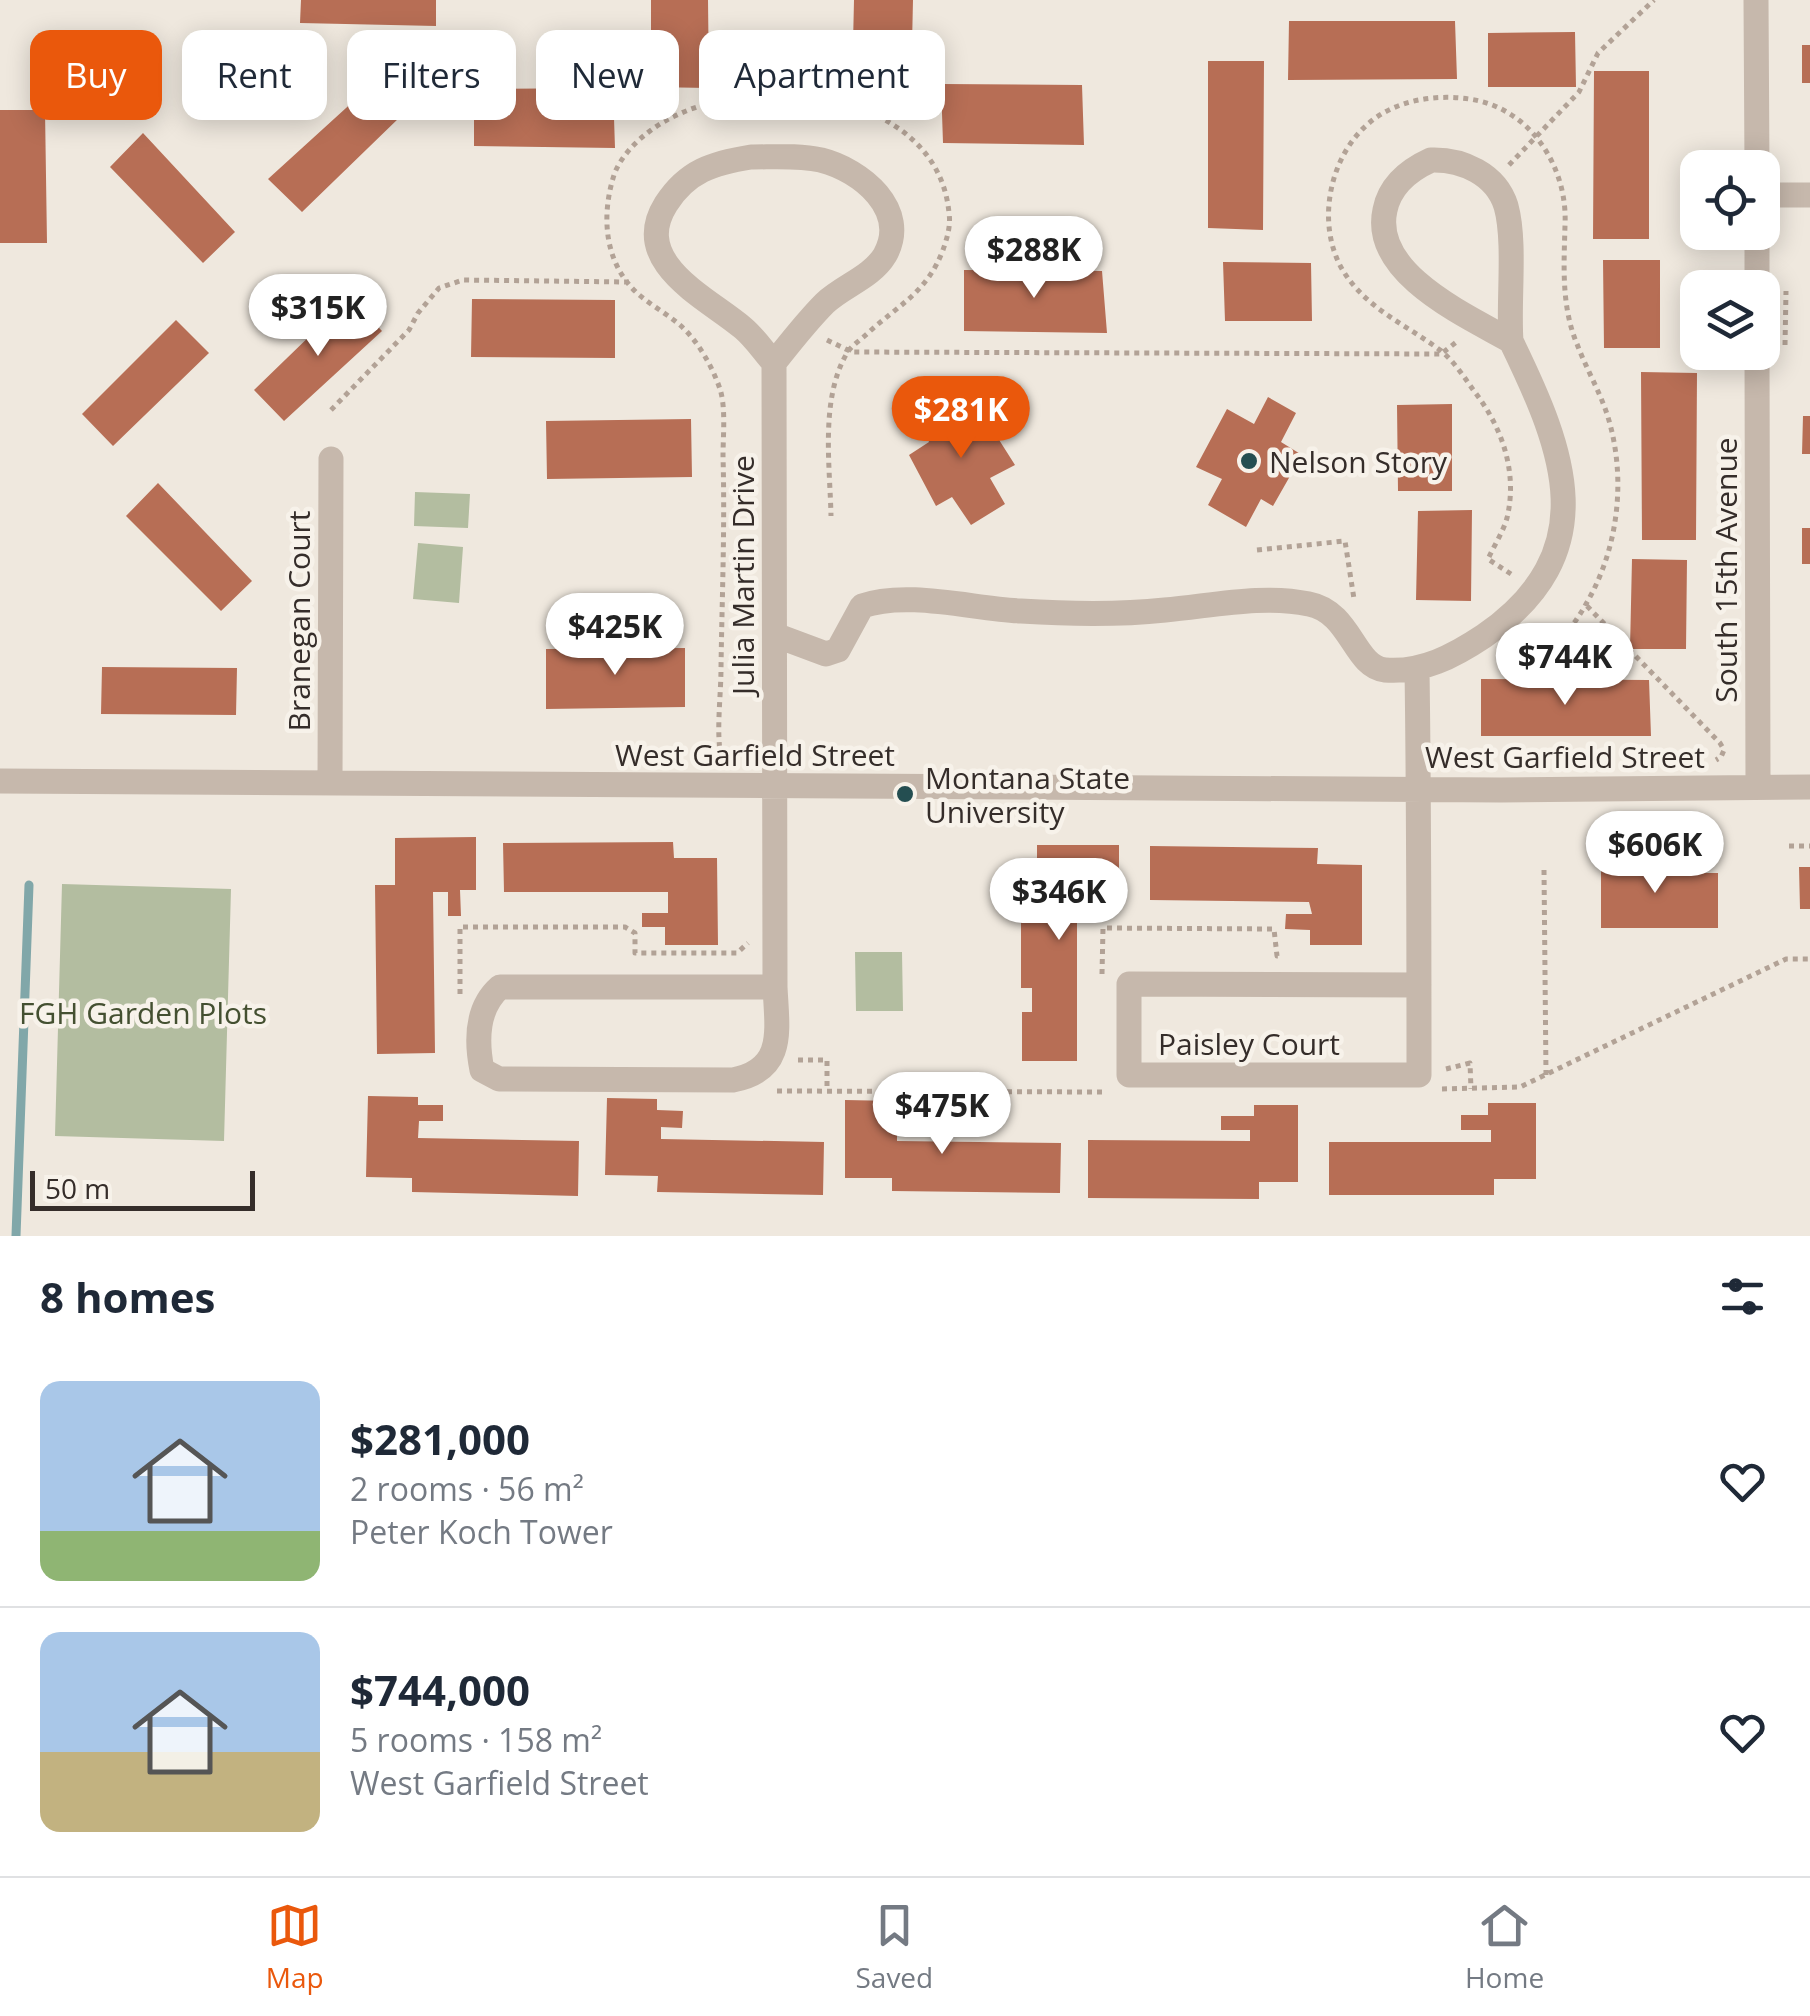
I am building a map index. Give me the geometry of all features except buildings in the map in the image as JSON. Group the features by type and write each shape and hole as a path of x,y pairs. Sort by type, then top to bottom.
{"street":[{"path":"1756,0 1757,150"},
{"path":"751,156 787,156 822,160 851,172 877,191 891,218 888,251 876,267 826,302 802,328 774,363 746,330 681,282 661,256 658,234 661,212 678,185 714,163 751,156"},
{"path":"774,635 826,654 838,650 862,606 874,602 915,601 1021,611 1120,612 1268,601 1307,603 1337,617 1368,663 1381,670 1417,669 1465,648 1502,622 1531,594 1550,567 1564,524 1565,495 1536,393 1511,341 1506,205 1492,183 1464,164 1430,160 1413,168 1388,198 1384,238 1391,256 1419,284 1511,341"},
{"path":"1780,195 1810,195"},
{"name":"Julia Martin Drive","path":"774,363 774,787"},
{"name":"South 15th Avenue","path":"1757,370 1758,787"},
{"name":"Branegan Court","path":"330,783 331,459"},
{"path":"1417,669 1419,985 1425,1082"},
{"name":"West Garfield Street","path":"0,782 1417,789 1810,787"},
{"path":"774,787 777,1037 770,1060 754,1076 733,1080 525,1080 499,1079 482,1070 477,1047 486,999 500,987 775,987"},
{"name":"Paisley Court","path":"1419,985 1129,984 1129,1075 1425,1082"}],"path":[{"path":"1492,183 1580,92 1598,53 1654,0"},
{"path":"1513,579 1510,572 1488,560 1506,520 1510,483 1506,449 1486,406 1443,352 1364,298 1342,268 1332,245 1328,218 1332,183 1345,152 1370,122 1424,97 1478,100 1499,108 1537,136 1554,163 1562,191 1567,310 1575,342 1608,416 1617,464 1616,521 1604,566 1586,605 1542,666"},
{"path":"331,410 409,330 418,312 440,288 462,280 629,282"},
{"path":"802,328 852,352 1443,352 1481,324"},
{"path":"1257,550 1345,541 1356,610"},
{"path":"1586,605 1720,743 1724,750 1719,760 1699,760"},
{"path":"1789,846 1810,846"},
{"path":"1544,870 1546,1075"},
{"path":"460,1007 460,927 625,927 634,933 635,953 737,953 746,948 750,938"},
{"path":"1102,982 1103,928 1274,929 1277,956 1294,956"},
{"path":"1425,1082 1471,1089 1520,1087 1786,959 1810,959"},
{"path":"770,1060 827,1060 827,1091"},
{"path":"1425,1082 1470,1063 1471,1089"},
{"path":"1102,1074 1102,1092"},
{"path":"769,1090 1121,1092"}],"green space":[{"path":"415,492 470,494 468,528 414,526"},
{"path":"418,543 463,547 459,603 413,599"},
{"name":"FGH Garden Plots","path":"62,884 231,889 224,1141 55,1136"},
{"path":"855,952 902,952 903,1011 856,1011"}],"waterway":[{"path":"16,1236 29,885"}],"place":[{"name":"Nelson Story","path":"1249,461"},
{"name":"Montana State University","path":"905,794"}]}
